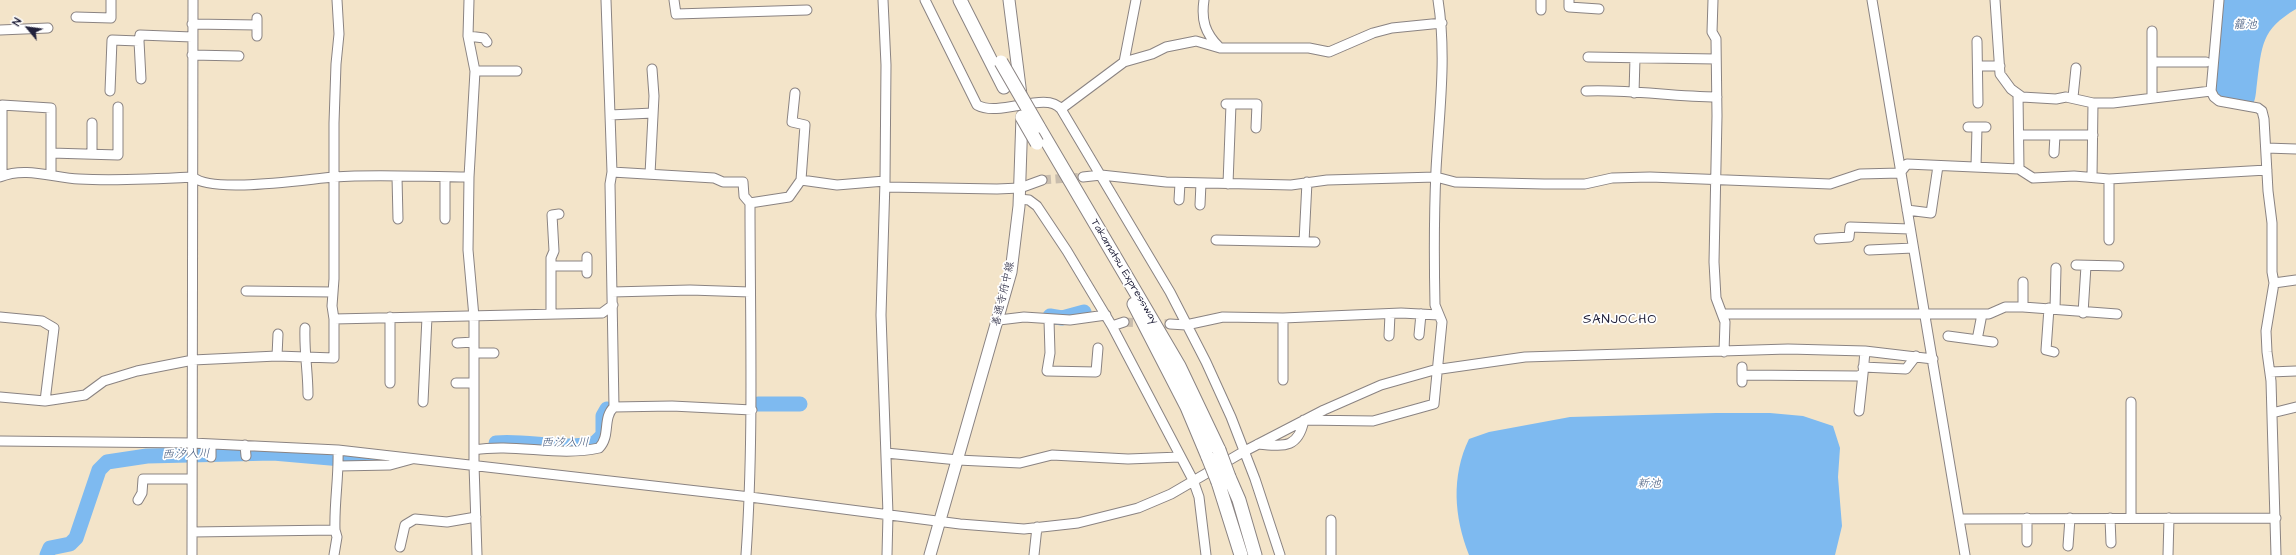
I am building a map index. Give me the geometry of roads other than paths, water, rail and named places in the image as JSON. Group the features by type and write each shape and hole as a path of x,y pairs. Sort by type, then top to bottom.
{"highway":[{"name":"Takamatsu Expressway","path":"960,0 1004,87 1136,307 1187,407 1213,454"},
{"name":"Takamatsu Expressway","path":"970,0 1001,62 1179,366 1224,479 1241,555"},
{"name":"Takamatsu Expressway","path":"1224,479 1239,500 1255,555"}],"main road":[{"name":"善通寺府中線","path":"930,555 999,320 1011,272 1019,193 1021,106 1009,0"}],"street":[{"path":"76,17 111,18 111,0"},
{"path":"192,555 191,451 193,360 191,247 193,177 193,0"},
{"path":"0,397 45,401 85,395 104,381 193,360 277,356 334,358 334,319 332,306 334,123 336,64 339,34 337,0"},
{"path":"469,0 468,36 475,71 469,177 468,250 474,317 474,464 477,555"},
{"path":"474,450 496,446 536,449 590,450 599,448 606,437 608,416 614,407 610,184 612,172 606,0"},
{"path":"674,0 676,14 807,10"},
{"path":"883,0 886,65 885,184 881,315 888,514 887,555"},
{"path":"925,0 977,105 991,110 1048,102 1058,105 1061,109 1170,292 1222,396 1255,479 1280,555"},
{"path":"1124,62 1136,0"},
{"path":"1204,0 1202,11 1204,24 1209,36 1220,48"},
{"path":"1304,420 1373,421 1434,404 1442,322 1435,305 1436,177 1440,112 1442,23 1438,0"},
{"path":"1540,0 1541,10"},
{"path":"1569,0 1569,7 1600,9"},
{"path":"1713,0 1712,32 1716,39 1717,97 1715,269 1716,298 1725,322 1724,352"},
{"path":"1872,0 1965,555"},
{"path":"1995,0 2000,74 2011,89 2022,98 2040,99 2073,97 2093,103 2211,91"},
{"path":"2219,0 2211,91 2214,97 2219,101 2254,106 2262,111 2266,148 2266,170 2272,223 2274,283 2266,331 2272,413 2276,555"},
{"path":"192,24 257,21 257,36"},
{"path":"1061,109 1124,62 1152,54 1166,47 1196,41 1220,48 1309,48 1329,52 1373,33 1392,28 1442,23"},
{"path":"0,30 48,28"},
{"path":"2152,31 2152,98"},
{"path":"141,79 140,35 192,37"},
{"path":"468,36 484,38 487,42"},
{"path":"110,91 112,40 139,40"},
{"path":"1977,41 1978,103"},
{"path":"192,55 240,56"},
{"path":"1588,57 1716,59"},
{"path":"1634,92 1635,58"},
{"path":"2152,62 2206,62"},
{"path":"1978,66 2000,66"},
{"path":"2073,97 2076,68"},
{"path":"650,174 653,113 652,69"},
{"path":"475,71 517,71"},
{"path":"1586,91 1619,96 1634,92 1717,97"},
{"path":"750,203 789,197 801,180 805,125 792,122 795,93"},
{"path":"2018,94 2019,169"},
{"path":"50,174 51,108 1,101 1,176 7,174 50,174 77,179 193,177 199,182 238,184 272,184 334,177 469,177"},
{"path":"2092,177 2093,103"},
{"path":"1228,184 1229,104 1257,104 1256,128"},
{"path":"51,153 118,155 118,107"},
{"path":"610,115 653,113"},
{"path":"92,123 92,154"},
{"path":"1976,168 1977,127"},
{"path":"2018,135 2092,135"},
{"path":"2054,135 2054,153"},
{"path":"2266,148 2296,149"},
{"path":"1083,177 1101,176 1180,183 1291,185 1307,182 1436,177 1455,182 1544,184 1585,184 1612,178 1717,179 1830,184 1860,174 1900,172 1907,164 2019,169 2033,178 2074,176 2109,179 2266,170"},
{"path":"1907,210 1931,213 1938,166"},
{"path":"612,172 714,178 724,182 743,182 744,196 750,203 752,410 750,497 746,555"},
{"path":"397,177 398,219"},
{"path":"445,177 445,219"},
{"path":"2109,179 2105,209 2109,240"},
{"path":"801,180 837,185 885,184 997,189 1019,193 1038,206 1112,326 1193,480 1199,497 1206,555"},
{"path":"1019,193 1042,180"},
{"path":"1304,242 1307,182"},
{"path":"1179,200 1180,183"},
{"path":"1200,205 1201,183"},
{"path":"551,313 551,258 554,251 552,215 558,214"},
{"path":"1819,239 1849,237 1850,227 1910,229"},
{"path":"1216,240 1315,242"},
{"path":"1868,250 1914,248"},
{"path":"551,266 587,265"},
{"path":"2076,266 2119,266"},
{"path":"2083,313 2086,266"},
{"path":"2054,352 2046,350 2056,268"},
{"path":"2274,283 2296,280"},
{"path":"2023,282 2023,307"},
{"path":"612,292 690,290 750,292"},
{"path":"246,291 275,296 333,292"},
{"path":"334,319 474,317 481,314 602,313 613,305"},
{"path":"1723,314 1989,314 2004,307 2117,314"},
{"path":"1170,324 1186,325 1223,317 1283,318 1390,314 1440,315"},
{"path":"1389,336 1390,314"},
{"path":"1419,335 1421,314"},
{"path":"1977,340 1982,314"},
{"path":"999,320 1024,317 1049,320 1070,320 1106,316"},
{"path":"0,317 42,321 54,328 45,401"},
{"path":"390,317 390,383"},
{"path":"423,402 427,317"},
{"path":"1283,318 1283,380"},
{"path":"1049,320 1050,353 1048,371 1096,372 1098,348"},
{"path":"1112,326 1124,322"},
{"path":"305,328 304,357 308,364 308,394"},
{"path":"277,356 278,334"},
{"path":"1948,336 1993,342"},
{"path":"457,343 474,342"},
{"path":"338,458 417,457 1006,528 1037,527 1078,523 1138,508 1171,494 1243,452 1304,420 1381,385 1437,369 1525,357 1833,349 1916,356 1933,359"},
{"path":"1860,411 1865,351"},
{"path":"474,353 494,353"},
{"path":"1742,375 1858,376 1863,371 1906,369 1916,356"},
{"path":"2270,372 2296,371"},
{"path":"456,383 474,383"},
{"path":"2131,518 2132,402"},
{"path":"614,407 672,406 752,410"},
{"path":"2272,413 2296,407"},
{"path":"1258,444 1279,446 1291,444 1298,438 1304,420"},
{"path":"0,441 191,451 278,451 390,465 417,457"},
{"path":"886,453 1020,464 1052,455 1128,460 1180,457"},
{"path":"334,555 337,537 335,530 334,503 338,458"},
{"path":"138,500 142,493 142,479 191,479"},
{"path":"400,547 405,525 415,519 447,522 476,516"},
{"path":"2027,518 2027,542"},
{"path":"2068,546 2070,518"},
{"path":"2110,518 2111,543"},
{"path":"2168,555 2169,518"},
{"path":"1959,519 2276,518"},
{"path":"1331,520 1331,555"},
{"path":"1034,555 1037,527"},
{"path":"192,532 335,530"}],"water":[{"name":"籠池","path":"2223,0 2296,0 2296,9 2276,24 2265,40 2260,58 2253,104 2219,99 2214,91"},
{"name":"新池","path":"1770,413 1803,416 1833,426 1840,448 1838,477 1842,526 1835,555 1469,555 1460,526 1457,482 1459,467 1469,439 1489,432 1570,417"}],"waterway":[{"name":"西汐入川","path":"1050,316 1062,318 1084,312"},
{"name":"西汐入川","path":"758,404 800,404"},
{"name":"西汐入川","path":"496,443 508,442 559,446 595,443 603,435 603,416 607,409"},
{"name":"西汐入川","path":"47,555 50,548 70,544 76,538 99,470 107,462 147,456 273,453 376,462"}],"tunnel":[{"path":"1042,180 1083,177"},
{"path":"1124,322 1170,324"}],"district":[{"name":"SANJOCHO","path":"1620,320"}]}
